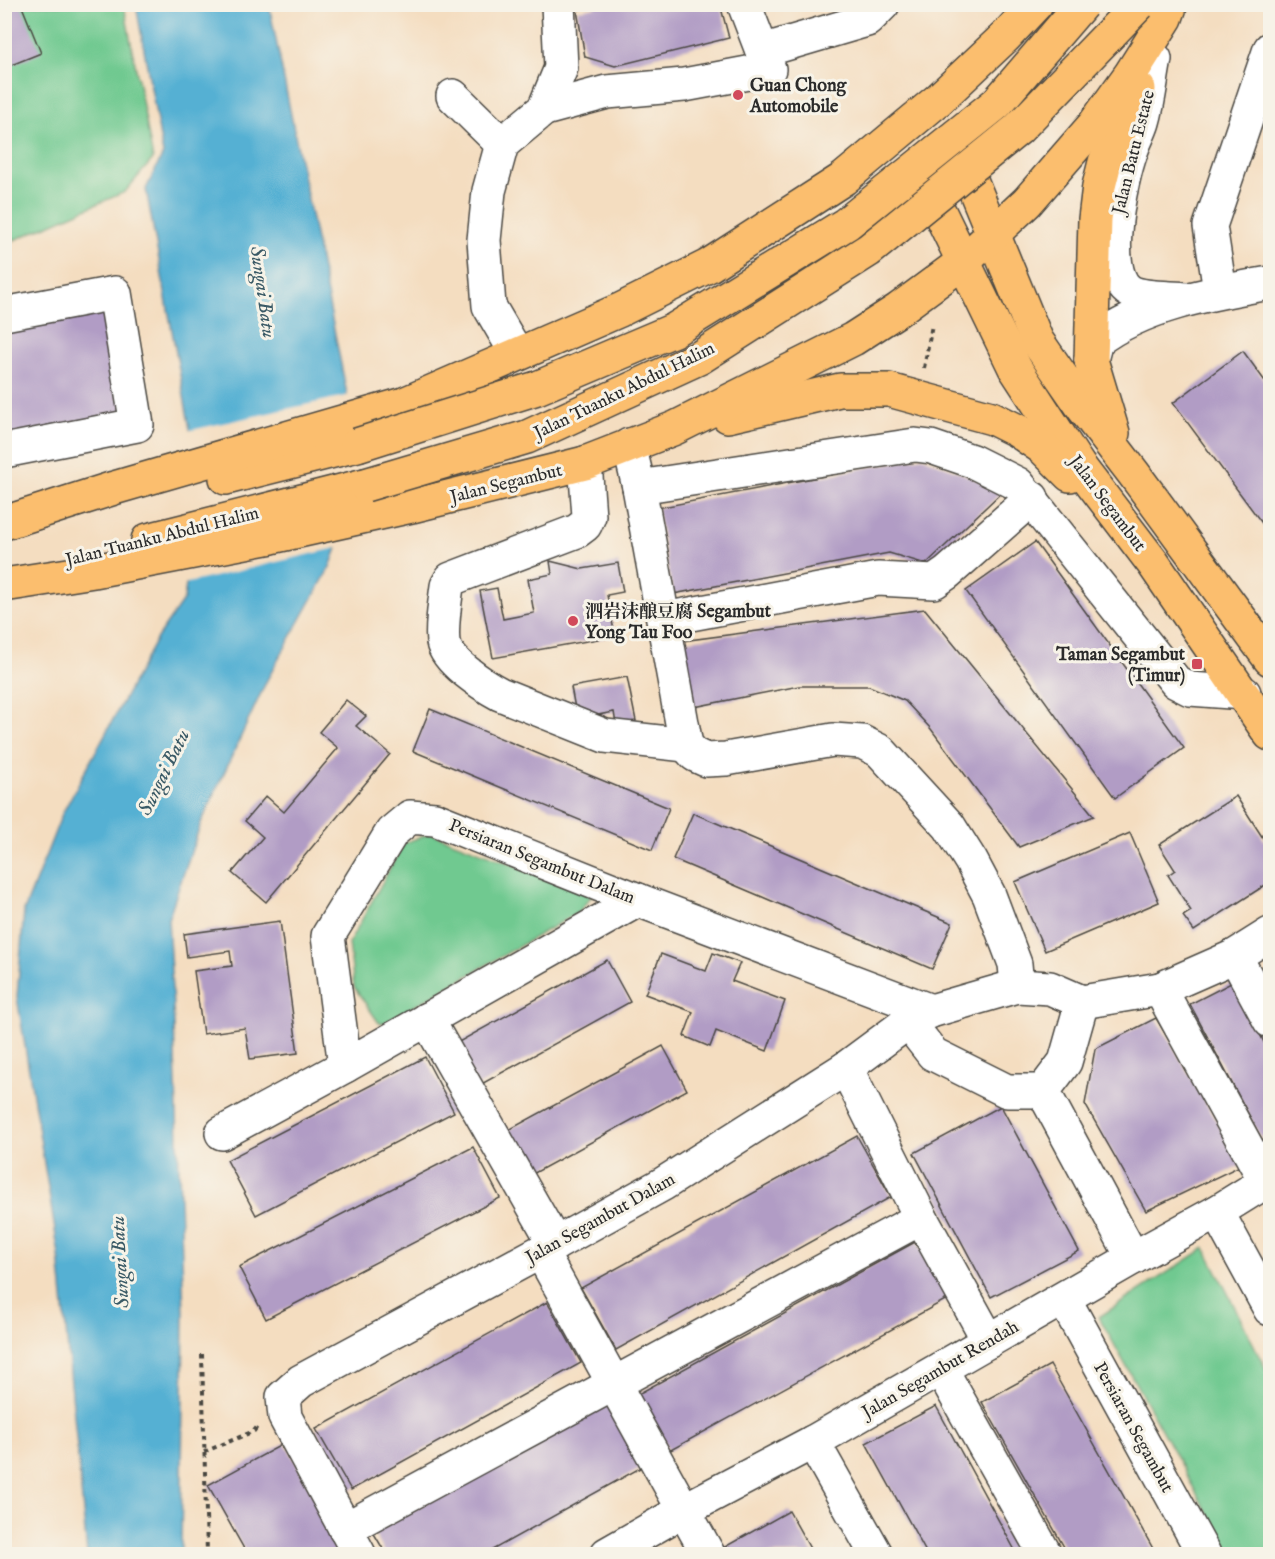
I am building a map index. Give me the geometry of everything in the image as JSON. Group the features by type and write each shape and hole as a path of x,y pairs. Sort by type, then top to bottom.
{"main road":[{"path":"4,525 114,488 404,404 620,310 708,267 843,179 938,100 1005,37 1036,4"},
{"name":"Jalan Tuanku Abdul Halim","path":"4,525 179,489 397,433 537,388 674,330 846,224 997,103 1082,4"},
{"path":"1134,474 1111,428 1091,360 1095,219 1105,162 1114,139 1155,59 1159,9"},
{"name":"Jalan Segambut","path":"4,585 94,571 272,537 412,506 585,463 675,428 853,339 898,310 963,262 1027,202 1094,125 1159,9"},
{"name":"Jalan Tuanku Abdul Halim","path":"4,576 365,485 527,437 699,358 869,250 1018,129 1159,9"},
{"name":"Jalan Segambut","path":"938,100 1037,341 1084,409 1270,659"},
{"name":"Jalan Segambut","path":"900,130 1015,368 1079,466 1113,509 1244,693 1270,734"},
{"path":"675,428 840,390 889,390 974,412 1018,431 1043,448 1062,468 1113,509"}],"street":[{"path":"544,109 561,68 558,4"},
{"path":"517,354 489,306 485,271 484,240 489,191 502,144 544,109 607,92 684,85 769,69 744,4"},
{"path":"762,51 867,20 883,4"},
{"path":"1220,291 1210,226 1270,49"},
{"name":"Jalan Batu Estate","path":"1155,59 1143,123 1131,152 1120,190 1114,234 1115,259 1119,274 1128,289 1143,295 1187,299"},
{"path":"453,96 502,144"},
{"name":"Jalan Batu Estate","path":"1091,360 1096,341 1123,323 1187,299 1270,283"},
{"path":"4,314 115,293 137,425 4,451"},
{"path":"629,445 664,619 696,752"},
{"path":"639,487 915,445 931,447 972,462 1018,483 1176,682 1190,689 1244,693"},
{"path":"585,463 589,516 585,525 577,531 451,579 447,586 443,643 449,656 483,686 605,736 726,759 833,740 862,742 880,751 949,826 971,861 989,895 1016,964 1017,986"},
{"path":"664,619 878,579 934,582 1032,498"},
{"name":"Persiaran Segambut Dalam","path":"345,1066 328,936 392,832 410,818 435,819 919,1016"},
{"path":"222,1133 638,900"},
{"path":"1043,1091 1065,1062 1082,1002 1160,989 1234,956 1270,934"},
{"path":"1234,956 1270,1021"},
{"name":"Jalan Segambut Dalam","path":"282,1397 301,1381 663,1184 846,1068 919,1016 1017,986 1050,988 1082,1002"},
{"path":"1160,989 1268,1181"},
{"path":"919,1016 933,1054 1007,1091 1043,1091"},
{"path":"426,1019 548,1248 615,1384 708,1554"},
{"path":"846,1068 921,1218 990,1341"},
{"path":"1043,1091 1133,1258"},
{"name":"Jalan Segambut Rendah","path":"607,1554 684,1510 813,1442 1268,1181"},
{"path":"1217,1212 1270,1310"},
{"path":"282,1397 285,1417 352,1542 615,1384 921,1218"},
{"name":"Persiaran Segambut","path":"1064,1299 1204,1554"},
{"path":"942,1369 1045,1554"},
{"path":"813,1442 876,1554"}],"path":[{"path":"924,369 932,323"},
{"path":"201,1354 207,1554"},
{"path":"204,1452 254,1431 282,1397"}],"green space":[{"path":"5,5 124,5 153,159 125,192 5,244"},
{"path":"431,833 592,895 579,912 385,1023 379,1023 354,987 349,943 404,843"},
{"path":"1205,1248 1270,1377 1270,1554 1230,1554 1099,1317"}],"water":[{"name":"Sungai Batu","path":"136,5 269,5 347,394 349,516 330,567 267,680 201,823 168,919 184,1314 181,1554 87,1554 59,1255 17,997 24,911 62,814 157,638 184,599 195,518 190,429 146,189 163,154"}],"pier":[{"path":"350,395 352,516 341,547 183,584 192,518 187,431"}],"building":[{"path":"13,4 21,4 41,53 4,68 4,21 7,20 4,8"},
{"path":"595,4 720,4 729,38 615,66 585,57 577,10 596,7"},
{"path":"108,305 129,419 4,443 4,325"},
{"path":"1243,351 1270,388 1270,534 1173,403"},
{"path":"923,457 1003,491 926,564 889,553 673,594 657,508"},
{"path":"1035,542 1184,748 1115,798 966,591"},
{"path":"550,561 582,569 618,563 623,592 607,595 615,636 493,658 480,591 497,588 503,619 534,613 528,579 552,574"},
{"path":"925,609 1094,816 1019,847 931,729 905,701 869,686 799,686 694,707 682,641"},
{"path":"627,677 636,721 616,724 614,712 577,719 571,687"},
{"path":"346,700 366,716 356,726 390,754 266,902 232,873 263,837 245,821 266,796 284,812 338,748 319,732"},
{"path":"430,709 669,808 652,850 413,751"},
{"path":"1236,796 1270,849 1270,882 1194,931 1183,916 1191,911 1168,875 1175,870 1159,845"},
{"path":"693,813 952,923 932,969 673,859"},
{"path":"1130,833 1159,902 1045,951 1015,882"},
{"path":"280,921 298,1053 250,1059 245,1028 203,1034 194,971 232,966 230,951 187,957 184,934"},
{"path":"713,953 740,963 732,981 785,1001 767,1051 716,1031 710,1047 684,1036 693,1012 645,994 661,954 706,971"},
{"path":"607,960 630,1002 478,1086 455,1044"},
{"path":"1233,982 1270,1054 1270,1149 1268,1151 1190,1004"},
{"path":"1156,1018 1242,1165 1146,1211 1085,1104 1095,1049"},
{"path":"663,1046 687,1090 529,1176 505,1132"},
{"path":"425,1057 454,1112 256,1215 227,1160"},
{"path":"1001,1106 1079,1251 991,1297 914,1153"},
{"path":"857,1136 891,1197 616,1350 581,1288"},
{"path":"473,1147 500,1198 266,1319 239,1267"},
{"path":"917,1241 949,1298 669,1451 638,1394"},
{"path":"547,1302 581,1363 351,1490 316,1429"},
{"path":"1050,1365 1156,1554 1068,1554 982,1402"},
{"path":"606,1402 642,1467 485,1554 386,1554 373,1532"},
{"path":"936,1406 1017,1554 927,1554 866,1443"},
{"path":"285,1443 346,1554 247,1554 208,1485"},
{"path":"789,1511 813,1554 727,1554 723,1548"}],"place":[{"name":"Guan Chong Automobile","path":"738,95"},
{"name":"泗岩沫酿豆腐 Segambut Yong Tau Foo","path":"573,621"},
{"name":"Taman Segambut (Timur)","path":"1197,664"}]}
